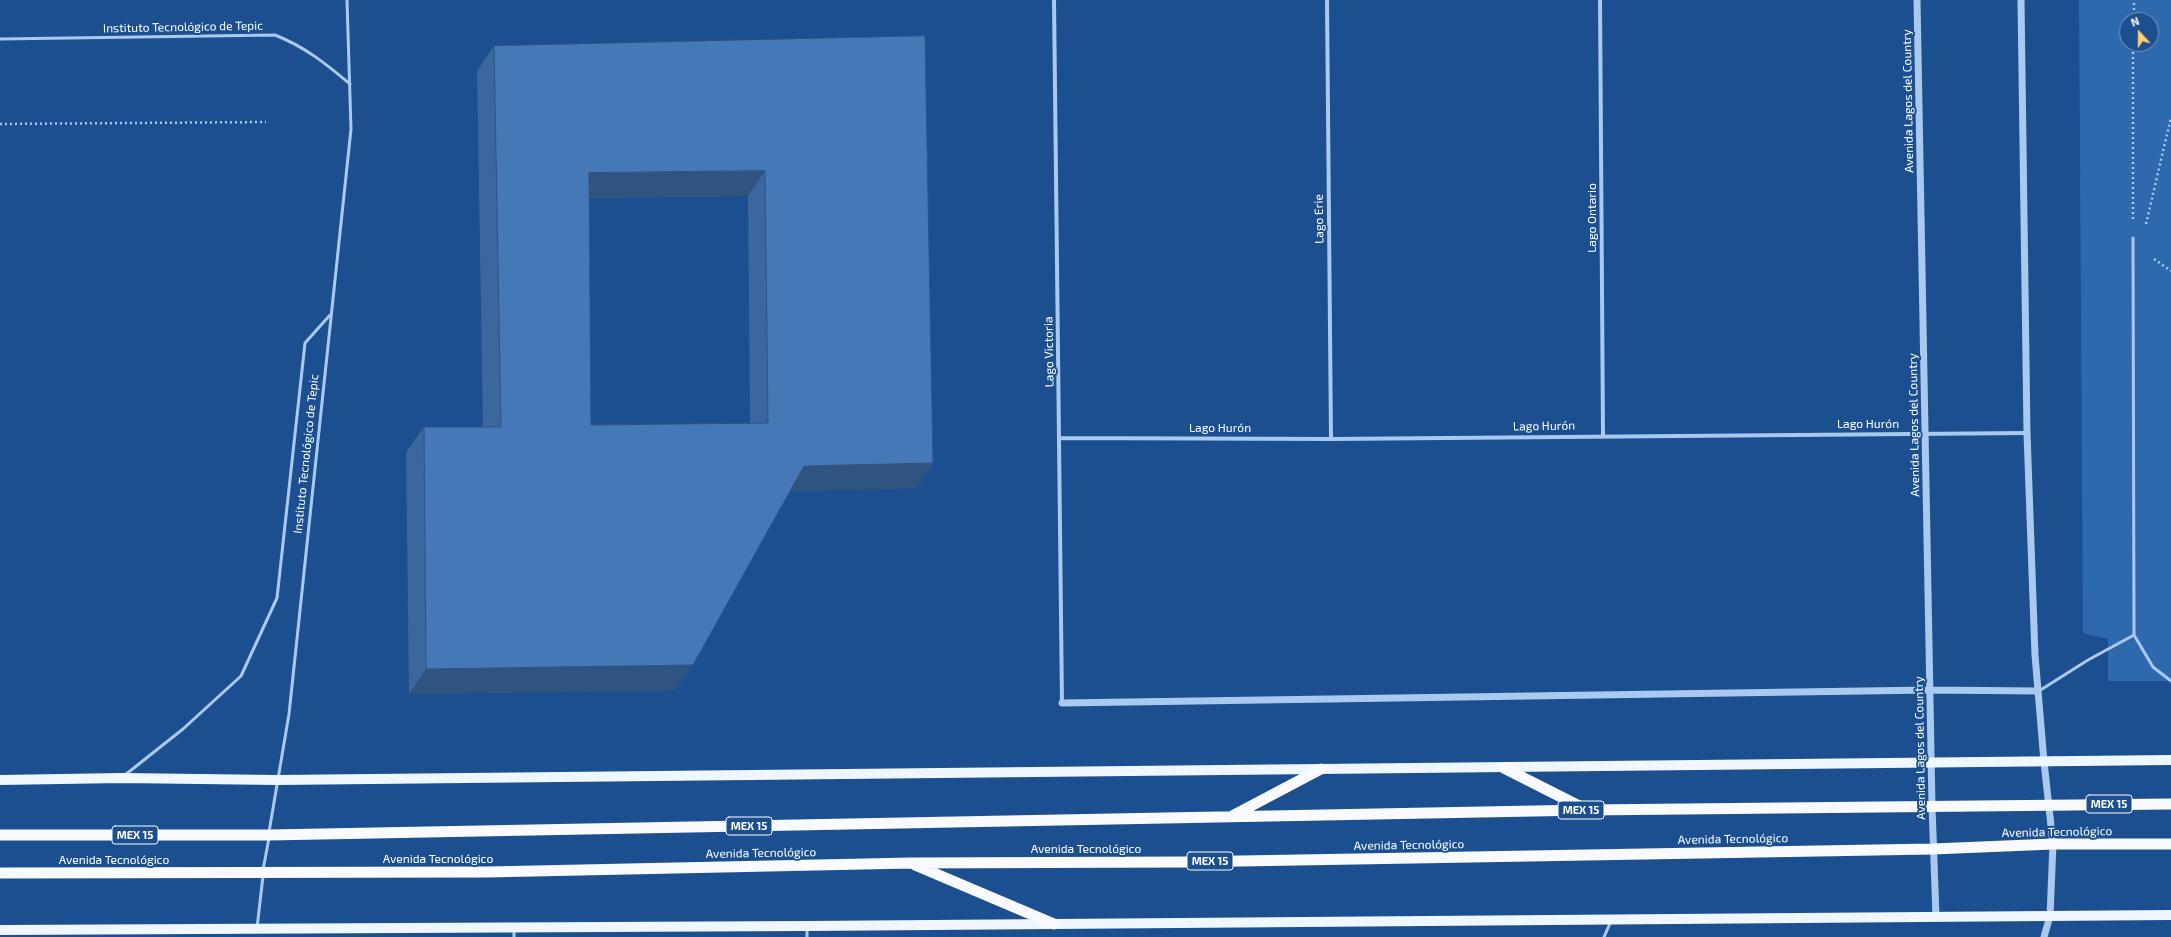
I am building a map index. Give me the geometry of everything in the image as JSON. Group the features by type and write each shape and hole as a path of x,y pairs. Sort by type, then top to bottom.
{"highway":[{"path":"1504,768 1587,810"},
{"path":"1230,818 1321,769"},
{"name":"Avenida Tecnológico","path":"0,835 269,835 1230,818 1587,810 2171,804"},
{"name":"Avenida Tecnológico","path":"0,873 487,872 911,863 1198,862 1933,849 2053,844 2171,844"},
{"path":"911,863 1054,924"}],"main road":[{"path":"0,780 122,778 277,780 1932,764 2171,760"},
{"path":"0,930 257,929 514,932 807,926 2171,915"}],"street":[{"name":"Lago Victoria","path":"1054,0 1062,703"},
{"name":"Lago Erie","path":"1326,0 1331,438"},
{"name":"Lago Ontario","path":"1600,0 1603,435"},
{"name":"Avenida Lagos del Country","path":"1917,0 1932,806 1936,917"},
{"path":"2021,0 2027,433 2035,655 2048,805 2053,844 2050,916 2044,937"},
{"name":"Lago Hurón","path":"1060,438 1331,438 2027,433"},
{"path":"1062,703 1930,690 2038,691"}],"lane":[{"name":"Instituto Tecnológico de Tepic","path":"257,929 263,872 288,714 351,129 347,0"},
{"name":"Instituto Tecnológico de Tepic","path":"0,40 275,35 295,43 315,55 350,84"},
{"path":"2133,238 2134,635 2153,667 2171,681"},
{"path":"122,778 183,729 241,676 277,598 305,343 330,315"},
{"path":"2038,691 2088,660 2134,635"},
{"path":"1604,937 1611,919"},
{"path":"807,926 807,937"}],"path":[{"path":"2134,0 2134,12"},
{"path":"2133,52 2133,238 2140,250 2171,271"},
{"path":"2140,250 2171,116"},
{"path":"0,124 266,122"}],"shaded area":[{"path":"2079,0 2171,0 2171,681 2108,681 2108,639 2083,633"}],"building":[{"path":"925,36 933,463 804,466 693,665 426,669 424,427 501,427 494,46","holes":["765,171 768,423 591,425 589,173"]}]}
